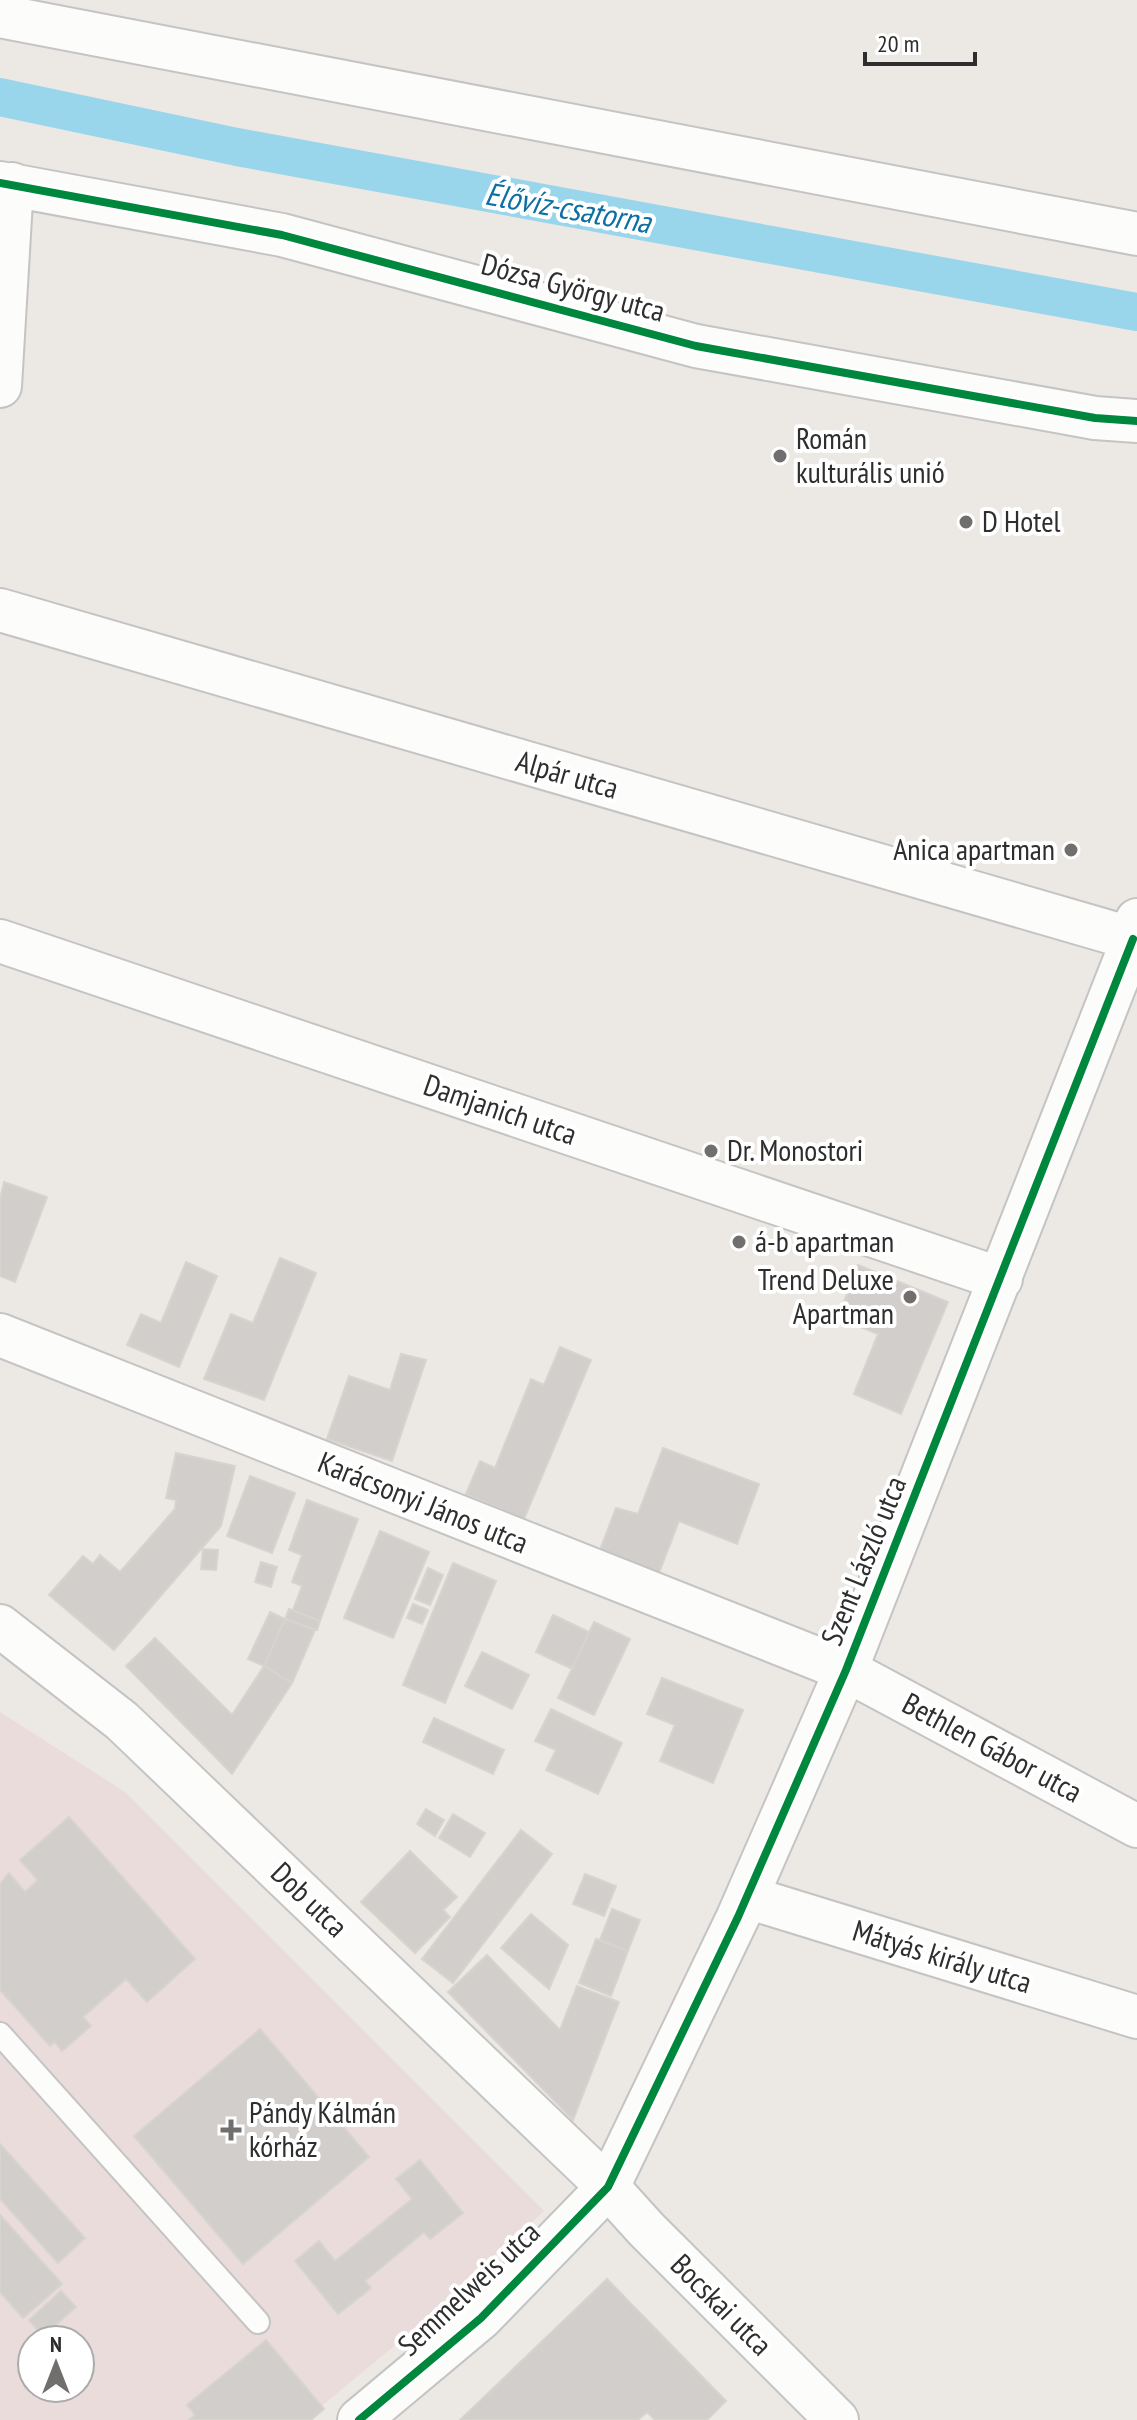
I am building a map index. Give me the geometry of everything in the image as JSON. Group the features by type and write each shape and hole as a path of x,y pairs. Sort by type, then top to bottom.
{"street":[{"path":"0,16 1137,234"},
{"name":"Dózsa György utca","path":"0,386 6,183 282,235 696,346 1095,418 1137,421"},
{"name":"Alpár utca","path":"0,610 1136,933"},
{"name":"Szent László utca","path":"608,2187 747,1897 846,1670 1136,933"},
{"name":"Damjanich utca","path":"0,941 1001,1279"},
{"name":"Karácsonyi János utca","path":"0,1335 846,1670"},
{"name":"Dob utca","path":"0,1626 122,1721 608,2187"},
{"name":"Bethlen Gábor utca","path":"846,1670 1137,1826"},
{"name":"Mátyás király utca","path":"747,1897 1137,2017"},
{"name":"Semmelweis utca","path":"359,2420 481,2318 608,2187"},
{"name":"Bocskai utca","path":"608,2187 837,2420"}],"lane":[{"path":"0,2034 258,2322"}],"shaded area":[{"name":"Pándy Kálmán kórház","path":"0,1712 125,1792 544,2211 424,2321 305,2420 0,2420"}],"building":[{"path":"4,1182 47,1197 15,1282 0,1276 0,1199"},
{"path":"280,1258 316,1273 264,1400 204,1379 231,1314 253,1323"},
{"path":"280,1258 316,1273 264,1400 204,1379 231,1314 253,1323"},
{"path":"186,1262 217,1276 179,1367 127,1345 141,1314 161,1323"},
{"path":"186,1262 217,1276 179,1367 127,1345 141,1314 161,1323"},
{"path":"858,1265 948,1302 901,1414 854,1394 878,1334 838,1318"},
{"path":"858,1265 948,1302 901,1414 854,1394 878,1334 838,1318"},
{"path":"560,1347 591,1360 524,1519 466,1494 480,1461 495,1468 531,1379 544,1385"},
{"path":"560,1347 591,1360 524,1519 466,1494 480,1461 495,1468 531,1379 544,1385"},
{"path":"401,1354 426,1360 392,1461 327,1439 349,1376 390,1390"},
{"path":"401,1354 426,1360 392,1461 327,1439 349,1376 390,1390"},
{"path":"663,1448 759,1484 737,1544 679,1521 659,1573 600,1550 616,1508 638,1514"},
{"path":"663,1448 759,1484 737,1544 679,1521 659,1573 600,1550 616,1508 638,1514"},
{"path":"176,1453 235,1466 221,1526 114,1650 49,1595 83,1556 93,1564 100,1555 120,1572 175,1509 176,1500 166,1498"},
{"path":"250,1476 295,1493 272,1553 227,1536"},
{"path":"307,1500 358,1519 320,1621 293,1610 302,1586 292,1582 302,1555 289,1550"},
{"path":"380,1531 429,1552 393,1638 344,1618"},
{"path":"203,1549 218,1550 216,1570 201,1569"},
{"path":"261,1562 277,1567 271,1587 255,1582"},
{"path":"453,1563 496,1581 445,1703 403,1685"},
{"path":"428,1568 443,1575 430,1605 415,1599"},
{"path":"413,1604 428,1610 422,1624 407,1618"},
{"path":"289,1609 320,1621 317,1630 285,1619"},
{"path":"270,1612 285,1619 264,1666 248,1659"},
{"path":"553,1615 589,1632 572,1669 536,1652"},
{"path":"285,1619 315,1630 292,1683 264,1666"},
{"path":"594,1622 630,1639 594,1715 558,1698"},
{"path":"155,1638 232,1715 264,1666 292,1683 232,1774 126,1666"},
{"path":"482,1652 529,1675 512,1709 465,1686"},
{"path":"662,1678 743,1710 713,1783 660,1761 675,1725 647,1714"},
{"path":"551,1709 622,1743 598,1794 546,1770 556,1750 535,1741"},
{"path":"434,1718 504,1750 493,1774 423,1742"},
{"path":"426,1809 444,1820 435,1836 417,1824"},
{"path":"453,1814 485,1833 470,1857 439,1838"},
{"path":"69,1817 195,1959 147,2002 126,1979 83,2017 91,2026 62,2051 55,2042 50,2046 0,1990 0,1884 9,1873 25,1892 38,1880 20,1860"},
{"path":"521,1830 552,1854 453,1983 422,1959"},
{"path":"410,1851 457,1897 443,1910 450,1917 415,1953 361,1902"},
{"path":"585,1874 616,1886 604,1916 573,1904"},
{"path":"612,1909 640,1920 628,1951 600,1940"},
{"path":"531,1914 568,1945 549,1989 501,1948"},
{"path":"596,1939 628,1951 611,1996 579,1983"},
{"path":"487,1955 560,2030 577,1986 619,2002 573,2120 448,1992"},
{"path":"260,2029 369,2157 243,2264 134,2136"},
{"path":"0,2144 85,2238 58,2263 0,2199"},
{"path":"420,2160 463,2213 430,2239 424,2232 365,2281 371,2288 338,2314 295,2261 319,2241 335,2261 412,2199 396,2179"},
{"path":"0,2215 62,2284 23,2318 0,2292"},
{"path":"607,2279 726,2401 707,2420 655,2420 647,2412 638,2420 460,2420"},
{"path":"61,2291 76,2307 57,2324 32,2324 29,2320"},
{"path":"266,2340 324,2409 311,2420 189,2420 195,2415 187,2405"}],"waterway":[{"name":"Élővíz-csatorna","path":"0,97 237,147 1137,312"}],"cycle path":[{"path":"0,183 282,235 696,346 1095,418 1137,421"},
{"path":"359,2420 481,2318 608,2187 738,1917 846,1670 1133,939"}],"place":[{"name":"Román kulturális unió","path":"780,456"},
{"name":"D Hotel","path":"966,522"},
{"name":"Anica apartman","path":"1071,850"},
{"name":"Dr. Monostori","path":"711,1151"},
{"name":"á-b apartman","path":"739,1242"},
{"name":"Trend Deluxe Apartman","path":"910,1297"},
{"name":"Pándy Kálmán kórház","path":"231,2130"}]}
